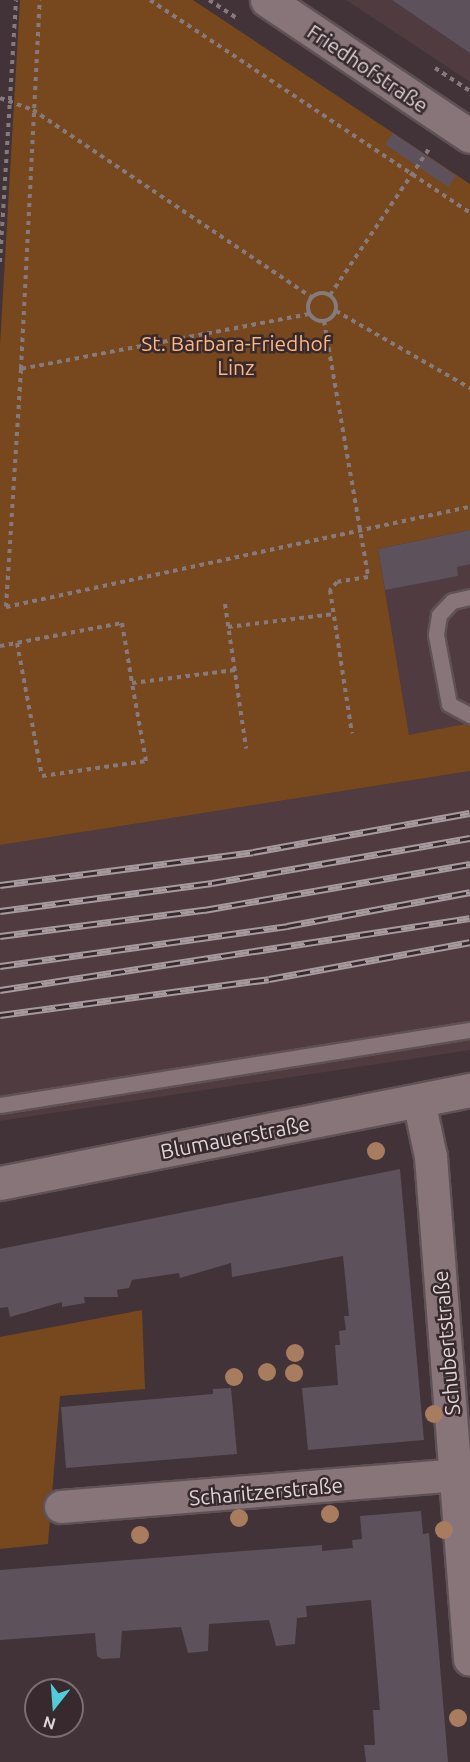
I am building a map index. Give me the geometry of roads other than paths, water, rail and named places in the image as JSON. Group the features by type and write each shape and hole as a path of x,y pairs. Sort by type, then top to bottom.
{"main road":[{"name":"Friedhofstraße","path":"267,0 470,136"},
{"name":"Blumauerstraße","path":"0,1183 470,1090"}],"street":[{"name":"Schubertstraße","path":"419,1101 431,1156 463,1475 470,1659"},
{"name":"Scharitzerstraße","path":"61,1507 463,1475"}],"lane":[{"path":"470,597 452,601 439,615 436,635 449,704 470,715"},
{"path":"0,1105 470,1030"}],"railway":[{"path":"0,885 253,852 470,813"},
{"path":"0,911 212,883 470,838"},
{"path":"0,936 204,910 470,864"},
{"path":"0,966 287,926 470,892"},
{"path":"0,990 470,918"},
{"path":"0,1015 269,979 470,942"}],"park label":[{"name":"St. Barbara-Friedhof Linz","path":"236,355"}]}
